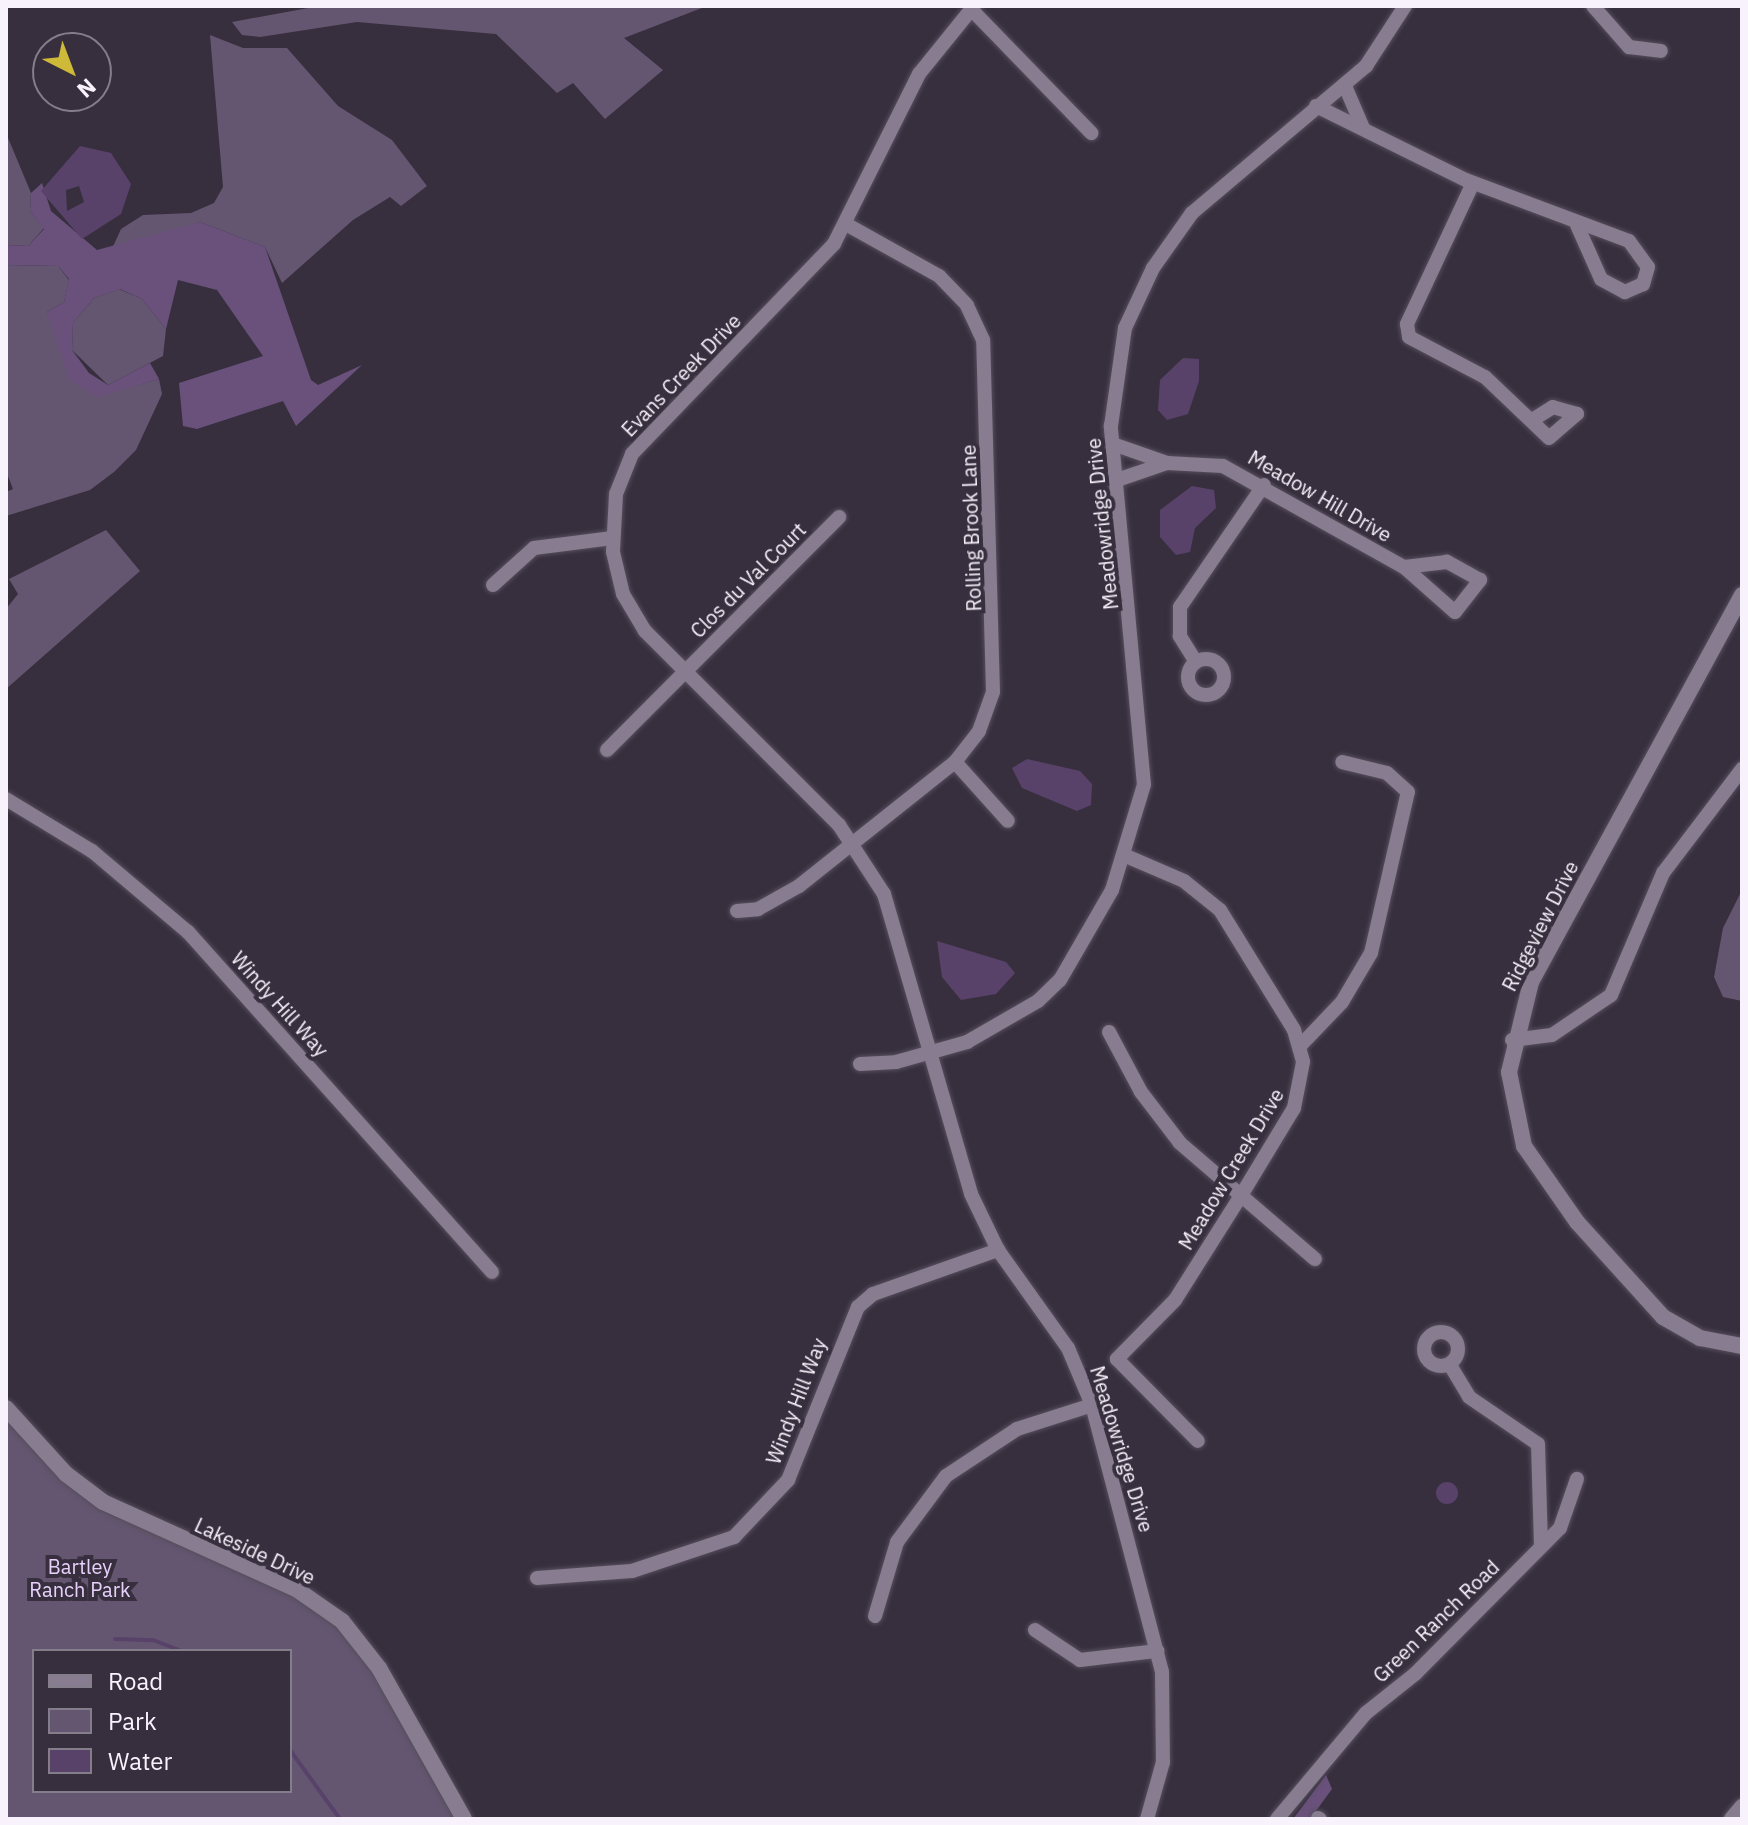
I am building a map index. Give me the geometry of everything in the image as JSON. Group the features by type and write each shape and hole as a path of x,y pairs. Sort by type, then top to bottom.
{"street":[{"name":"Meadowridge Drive","path":"1147,1819 1159,1779 1166,1701 1157,1651 1092,1405 1068,1348 998,1250 971,1194 932,1059 967,1042 1050,990 1126,856 1144,785 1144,746 1113,444 1125,328 1153,268 1213,192 1316,106 1345,86 1383,46 1405,6"},
{"path":"1593,6 1629,47 1661,51"},
{"path":"973,7 1091,133"},
{"name":"Evans Creek Drive","path":"932,1059 884,894 854,841 633,613 612,538 616,494 646,435 817,265 846,224 919,74 973,7"},
{"path":"1345,86 1363,128"},
{"path":"1316,106 1473,183 1577,225 1629,241 1648,267 1643,284 1625,292 1601,279 1577,225"},
{"path":"1473,183 1407,324 1409,337 1485,377 1532,420"},
{"name":"Rolling Brook Lane","path":"737,911 776,901 955,762 988,713 995,673 983,340 967,305 939,276 846,224"},
{"name":"Meadow Hill Drive","path":"1113,444 1167,463 1223,466 1264,485 1404,567 1455,612 1480,580 1447,562 1404,567"},
{"name":"Meadow Hill Drive","path":"1117,480 1167,463"},
{"path":"1196,662 1180,636 1180,607 1264,485"},
{"name":"Clos du Val Court","path":"607,750 839,517"},
{"path":"493,585 534,548 612,538"},
{"name":"Ridgeview Drive","path":"1742,595 1535,973 1512,1040 1513,1109 1547,1185 1663,1317 1700,1338 1742,1346"},
{"path":"955,762 1008,821"},
{"path":"1126,856 1184,881 1220,910 1300,1046 1342,1002 1371,953 1408,792 1394,776 1342,762"},
{"path":"1512,1040 1552,1035 1611,995 1655,885 1742,769"},
{"name":"Windy Hill Way","path":"6,799 101,858 188,932 492,1272"},
{"path":"1109,1032 1160,1120 1315,1259"},
{"name":"Meadow Creek Drive","path":"1198,1441 1117,1359 1175,1300 1242,1194 1300,1094 1300,1046"},
{"path":"860,1064 932,1059"},
{"name":"Windy Hill Way","path":"537,1578 632,1571 734,1537 788,1480 858,1307 873,1294 998,1250"},
{"path":"1450,1365 1479,1406 1538,1444 1541,1546"},
{"path":"875,1616 897,1542 946,1476 1017,1429 1092,1405"},
{"name":"Lakeside Drive","path":"6,1408 61,1469 103,1502 296,1589 342,1621 379,1668 464,1819"},
{"name":"Green Ranch Road","path":"1277,1819 1366,1713 1404,1684 1541,1546 1569,1514 1577,1479"},
{"path":"1035,1630 1080,1660 1157,1651"},
{"path":"1732,1819 1742,1807"}],"green space":[{"path":"319,6 707,6 624,38 663,70 605,119 573,83 557,93 496,34 357,22 260,37 242,35 232,22"},
{"path":"210,35 243,48 287,48 338,106 392,140 427,186 401,206 390,197 353,220 282,283 265,247 200,222 111,251 121,229 143,215 191,213 214,203 223,187"},
{"path":"6,133 31,193 30,211 44,228 28,246 6,245"},
{"path":"6,265 58,266 69,280 64,302 47,312 98,396 159,379 162,394 136,450 114,472 90,490 6,516 6,492 13,489 6,471"},
{"path":"119,289 142,299 166,329 163,356 108,385 72,350 73,323 94,298"},
{"path":"106,530 140,571 6,689 6,609 18,594 9,579"},
{"path":"1742,890 1742,1001 1723,997 1714,977 1723,928"},
{"name":"Bartley Ranch Park","path":"6,1413 52,1468 277,1581 349,1630 459,1819 6,1819"}],"shaded area":[{"path":"42,183 51,211 97,250 200,222 265,247 311,380 318,385 362,365 296,426 283,401 197,429 183,426 179,383 263,356 217,290 178,280 166,329 142,299 120,289 94,298 73,323 72,350 89,373 108,385 150,363 159,379 98,397 70,381 47,312 64,302 69,279 58,266 6,265 6,245 28,246 44,229 30,211 31,193"},
{"path":"1326,1775 1332,1789 1310,1819 1293,1819"}],"water":[{"path":"80,146 111,153 131,184 121,214 82,239 41,191","holes":["79,186 84,202 67,211 66,190"]},
{"path":"1183,358 1199,359 1199,381 1188,414 1167,420 1158,410 1160,380"},
{"path":"1192,486 1214,490 1216,508 1195,528 1190,552 1176,555 1160,537 1160,510"},
{"path":"1027,759 1080,771 1092,784 1091,805 1077,811 1022,788 1012,768"},
{"path":"937,941 1006,962 1015,973 996,994 961,1000 942,977"},
{"path":"1443,1482 1451,1482 1458,1493 1451,1504 1443,1504 1436,1497 1436,1489"}],"waterway":[{"path":"115,1639 153,1640 176,1649"},
{"path":"292,1753 340,1819"}]}
